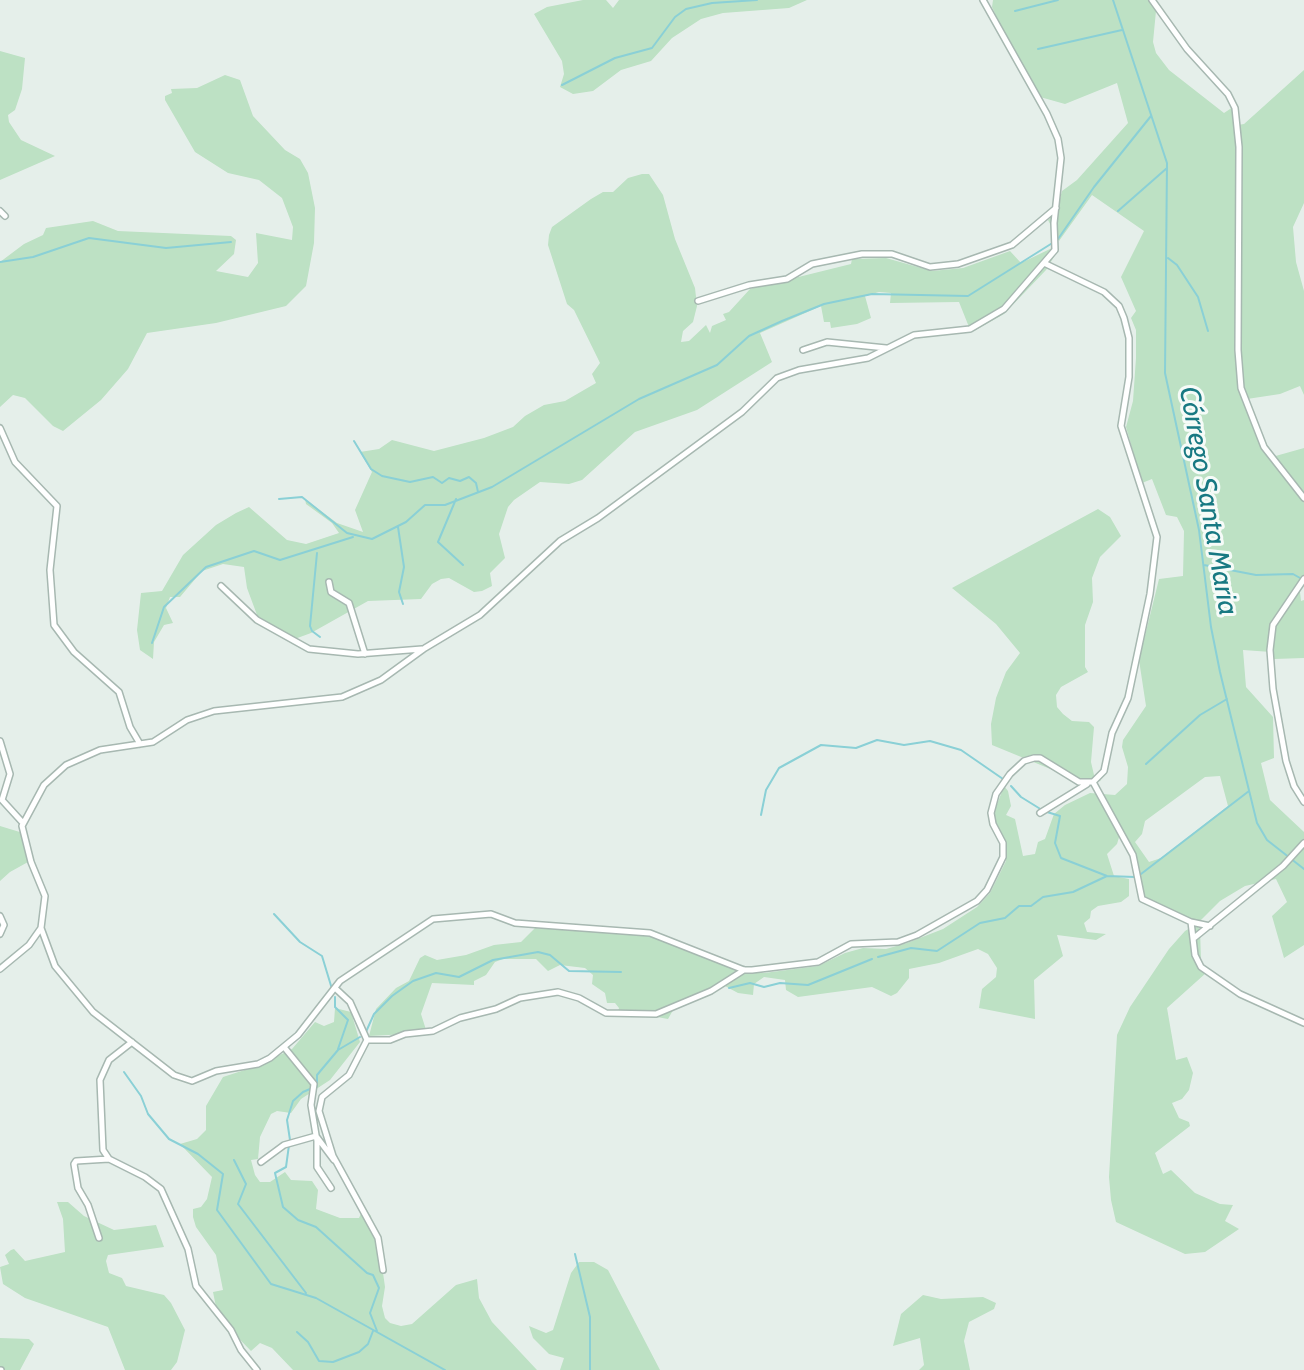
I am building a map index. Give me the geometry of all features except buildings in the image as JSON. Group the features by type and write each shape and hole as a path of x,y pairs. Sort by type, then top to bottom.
{"street":[{"path":"744,970 650,933 515,923 491,914 429,920 346,977 302,1030 284,1047 258,1064 222,1069 190,1081 174,1075 100,1018 65,980 51,958 41,928 45,896 23,836 23,823 44,785 57,771 86,754 153,742 187,720 214,711 346,696 385,678 425,648 480,615 560,541 598,518 742,412 777,378 799,370 868,358 914,335 958,333 985,322 1004,309 1046,264 1056,243 1056,208 1061,173 1058,139 983,0"},
{"path":"1152,0 1187,49 1228,94 1235,108 1239,147 1238,350 1241,388 1264,447 1304,498"},
{"path":"698,301 749,285 787,279 812,264 862,254 892,254 930,267 958,264 1012,245 1056,208"},
{"path":"1040,813 1092,782 1104,771 1114,728 1127,702 1150,594 1157,534 1121,426 1129,377 1129,338 1124,318 1119,306 1104,292 1046,264"},
{"path":"803,349 827,342 889,348"},
{"path":"0,428 15,462 57,504 50,577 54,625 74,652 120,692 130,727 140,744"},
{"path":"1304,579 1273,625 1270,661 1286,761 1294,786 1304,802"},
{"path":"329,582 331,592 349,603 365,653"},
{"path":"221,586 257,620 307,649 365,653 425,648"},
{"path":"0,741 9,774 2,800 23,823"},
{"path":"367,1040 390,1040 405,1034 433,1031 460,1018 520,998 558,992 579,998 606,1013 656,1014 711,991 744,970 818,962 847,945 895,943 917,935 976,901 989,886 1005,850 992,821 992,806 999,788 1019,765 1030,758 1040,758 1077,781 1092,782"},
{"path":"1092,782 1130,847 1142,899 1191,922 1210,926"},
{"path":"1195,938 1290,859 1304,843"},
{"path":"0,916 4,927 0,934"},
{"path":"1191,922 1196,959 1208,974 1240,994 1304,1023"},
{"path":"0,969 29,945 41,928"},
{"path":"335,988 350,1003 367,1040"},
{"path":"336,1162 319,1104 324,1094 349,1075 367,1040"},
{"path":"109,1159 100,1136 100,1080 109,1060 132,1042"},
{"path":"284,1047 313,1082 311,1105 317,1167 331,1188"},
{"path":"316,1136 336,1162 379,1238 383,1270"},
{"path":"261,1162 284,1146 316,1136"},
{"path":"100,1238 88,1205 78,1188 74,1164 76,1161 109,1159 145,1177 161,1189 188,1249 196,1286 231,1330 241,1350 257,1370"}],"green space":[{"path":"583,0 606,0 613,8 619,0 807,0 789,8 723,13 701,19 672,38 651,61 621,70 593,91 573,94 560,87 564,74 562,61 534,14 547,7"},
{"path":"993,0 1150,0 1156,11 1153,42 1156,53 1169,70 1224,113 1233,107 1238,125 1244,124 1304,70 1304,203 1293,227 1296,262 1304,291 1304,395 1300,386 1280,394 1247,399 1261,439 1272,457 1304,448 1304,576 1299,583 1301,601 1304,600 1304,658 1274,659 1271,652 1243,650 1246,687 1273,717 1274,758 1261,763 1270,800 1304,832 1304,945 1284,958 1272,916 1287,902 1276,879 1245,886 1220,901 1196,925 1200,929 1201,961 1206,973 1167,1008 1176,1060 1187,1057 1193,1073 1189,1090 1182,1099 1172,1103 1179,1118 1189,1122 1190,1126 1155,1153 1163,1174 1171,1170 1195,1193 1220,1204 1233,1205 1225,1221 1239,1229 1205,1252 1185,1254 1116,1222 1111,1200 1109,1177 1117,1035 1130,1007 1169,949 1185,931 1195,925 1145,902 1140,874 1124,832 1107,854 1114,876 1129,879 1129,896 1121,902 1098,906 1091,911 1090,918 1084,923 1087,932 1106,934 1096,940 1057,935 1063,956 1034,980 1035,1019 979,1008 982,989 996,977 997,968 988,954 978,949 939,963 909,969 909,978 897,993 891,996 872,987 798,997 786,990 785,980 764,977 754,984 753,995 738,993 725,986 676,1005 668,1019 646,1015 616,1017 619,1008 615,1003 607,1003 605,993 592,984 593,975 585,968 560,965 548,971 536,959 503,959 495,962 486,975 474,981 474,985 432,983 421,1014 427,1033 369,1036 376,1009 396,988 409,981 420,958 425,955 437,960 466,955 494,945 521,942 535,928 654,936 709,958 764,973 818,966 863,948 886,949 907,943 943,929 977,907 990,893 1006,861 1005,843 994,824 993,815 1004,786 1008,791 1011,806 1006,815 1015,819 1023,856 1035,854 1038,842 1045,839 1054,814 1065,805 1090,793 1115,795 1127,784 1128,767 1122,747 1123,740 1146,706 1139,660 1159,579 1183,576 1184,531 1177,517 1166,515 1152,479 1142,483 1126,427 1133,401 1136,330 1131,318 1136,311 1121,277 1144,231 1092,195 1059,241 1048,220 1056,213 1062,191 1077,180 1128,123 1117,83 1065,104 1040,97 1006,38 992,7","holes":["1220,776 1228,806 1161,858 1149,862 1135,842 1142,834 1145,821 1205,777"]},
{"path":"0,51 25,58 22,89 15,110 8,115 9,122 21,140 55,156 0,180"},
{"path":"225,75 240,80 253,116 285,150 300,159 308,173 315,208 314,243 306,286 286,306 216,323 147,333 128,369 101,400 63,431 53,426 25,398 13,395 0,407 0,262 24,244 43,235 46,228 93,221 118,231 231,236 236,240 234,254 216,271 248,277 258,263 256,233 292,240 293,227 282,198 259,180 228,173 195,152 165,100 165,96 172,93 171,89 197,88"},
{"path":"649,174 663,195 675,239 695,288 697,306 693,322 683,331 681,342 689,341 706,325 710,333 712,326 726,320 723,314 729,312 750,289 851,264 852,259 886,258 932,271 963,268 1010,251 1021,263 1052,248 1055,249 1055,255 1046,270 1004,314 971,332 959,302 890,303 891,293 879,292 865,296 871,318 857,324 831,328 830,322 824,322 821,306 760,333 772,362 697,410 635,432 582,480 569,484 540,482 514,500 508,507 499,534 505,558 490,573 492,586 482,591 474,592 449,578 441,579 432,584 421,599 368,601 311,633 292,640 260,623 247,588 244,567 223,564 202,571 180,597 170,597 166,608 173,623 164,625 154,642 153,659 140,650 137,630 141,593 162,591 183,555 216,525 236,513 249,507 287,540 306,544 339,533 332,523 306,504 305,499 337,523 363,532 355,510 372,472 360,452 379,449 392,440 434,451 484,438 513,427 544,405 565,401 596,383 592,374 600,363 574,310 567,304 548,245 549,235 552,227 591,199 603,192 613,192 628,178"},
{"path":"1098,509 1110,517 1121,536 1100,557 1092,578 1093,602 1085,625 1085,667 1088,672 1061,687 1056,695 1057,707 1063,714 1072,721 1089,722 1094,727 1091,762 1094,775 1101,781 1082,782 992,745 991,724 996,698 1006,672 1020,653 996,624 952,588"},
{"path":"0,826 23,833 30,845 28,862 0,881"},
{"path":"335,1008 351,1012 360,1042 330,1080 301,1099 291,1113 277,1111 271,1114 260,1137 258,1159 251,1160 255,1175 260,1182 270,1182 285,1172 291,1180 312,1181 318,1190 316,1209 340,1218 359,1218 364,1207 371,1216 373,1233 379,1244 385,1287 382,1306 385,1318 390,1323 401,1326 412,1324 456,1285 477,1279 479,1298 492,1322 537,1370 293,1370 272,1348 260,1343 251,1351 218,1317 213,1292 223,1290 216,1255 196,1227 193,1217 193,1209 201,1207 207,1199 212,1177 180,1144 197,1139 206,1130 206,1106 223,1077 257,1066 292,1049 315,1022 324,1026 334,1022"},
{"path":"57,1202 68,1202 84,1216 114,1230 156,1225 164,1247 108,1255 106,1261 109,1273 122,1278 126,1286 164,1295 171,1303 185,1330 177,1362 171,1370 125,1370 108,1327 25,1298 3,1284 0,1267 9,1264 5,1255 11,1250 14,1249 25,1261 65,1252 63,1219"},
{"path":"579,1262 594,1262 608,1270 660,1370 560,1370 564,1358 549,1354 533,1338 529,1326 546,1333 553,1330 571,1273"},
{"path":"923,1295 941,1299 983,1297 996,1303 994,1309 969,1322 964,1341 970,1370 919,1370 924,1365 920,1338 893,1346 901,1314"},
{"path":"0,1338 29,1339 34,1344 20,1370 0,1370"}],"waterway":[{"path":"562,85 615,58 652,48 675,17 686,9 712,3 757,0"},
{"path":"1015,11 1058,0"},
{"name":"Córrego Santa Maria","path":"1113,0 1167,163 1165,373 1199,530 1211,627 1220,672 1257,823 1267,840 1304,869"},
{"path":"1038,49 1122,30"},
{"path":"1058,239 1094,187 1151,116"},
{"path":"1118,211 1167,168"},
{"path":"0,262 33,257 89,238 166,248 231,242"},
{"path":"279,499 302,497 347,533 372,539 406,522 425,505 445,505 492,487 639,399 717,365 749,336 782,321 824,304 872,294 968,296 1054,242"},
{"path":"1168,258 1177,265 1198,297 1208,331"},
{"path":"354,441 371,469 382,476 410,482 433,477 442,483 449,478 460,481 469,477 476,483 478,492"},
{"path":"456,499 438,542 463,565"},
{"path":"398,527 404,567 399,592 403,604"},
{"path":"152,643 164,607 206,567 254,551 280,560 353,537"},
{"path":"317,553 310,626 320,637"},
{"path":"1204,565 1256,575 1293,574 1300,578"},
{"path":"1146,764 1200,715 1227,699"},
{"path":"761,815 766,790 779,768 821,745 856,748 877,740 904,745 930,741 961,750 1003,779"},
{"path":"1011,786 1021,797 1042,810"},
{"path":"1141,874 1249,791"},
{"path":"1047,812 1060,816 1055,843 1061,858 1107,876 1135,877"},
{"path":"878,957 911,948 937,951 980,923 1005,918 1019,906 1031,906 1043,897 1073,892 1107,876"},
{"path":"274,914 300,942 322,956 332,989"},
{"path":"365,1034 374,1014 392,996 413,981 436,973 459,977 493,960 538,952 550,955 569,971 621,972"},
{"path":"729,988 750,983 764,987 780,983 808,985 872,959"},
{"path":"335,997 335,1007 348,1020 338,1049"},
{"path":"290,1140 287,1120 293,1101 303,1092 317,1086 317,1075 338,1050 360,1037"},
{"path":"124,1072 141,1096 148,1114 169,1139 198,1154 223,1174 217,1210 271,1284 316,1298 445,1370"},
{"path":"289,1145 286,1167 275,1173 283,1207 298,1220 316,1227 367,1273 373,1275 379,1288 370,1313 377,1331"},
{"path":"234,1160 246,1184 238,1204 306,1293"},
{"path":"575,1254 590,1317 590,1370"},
{"path":"297,1332 308,1342 319,1361 333,1362 359,1352 368,1344 373,1331"}]}
